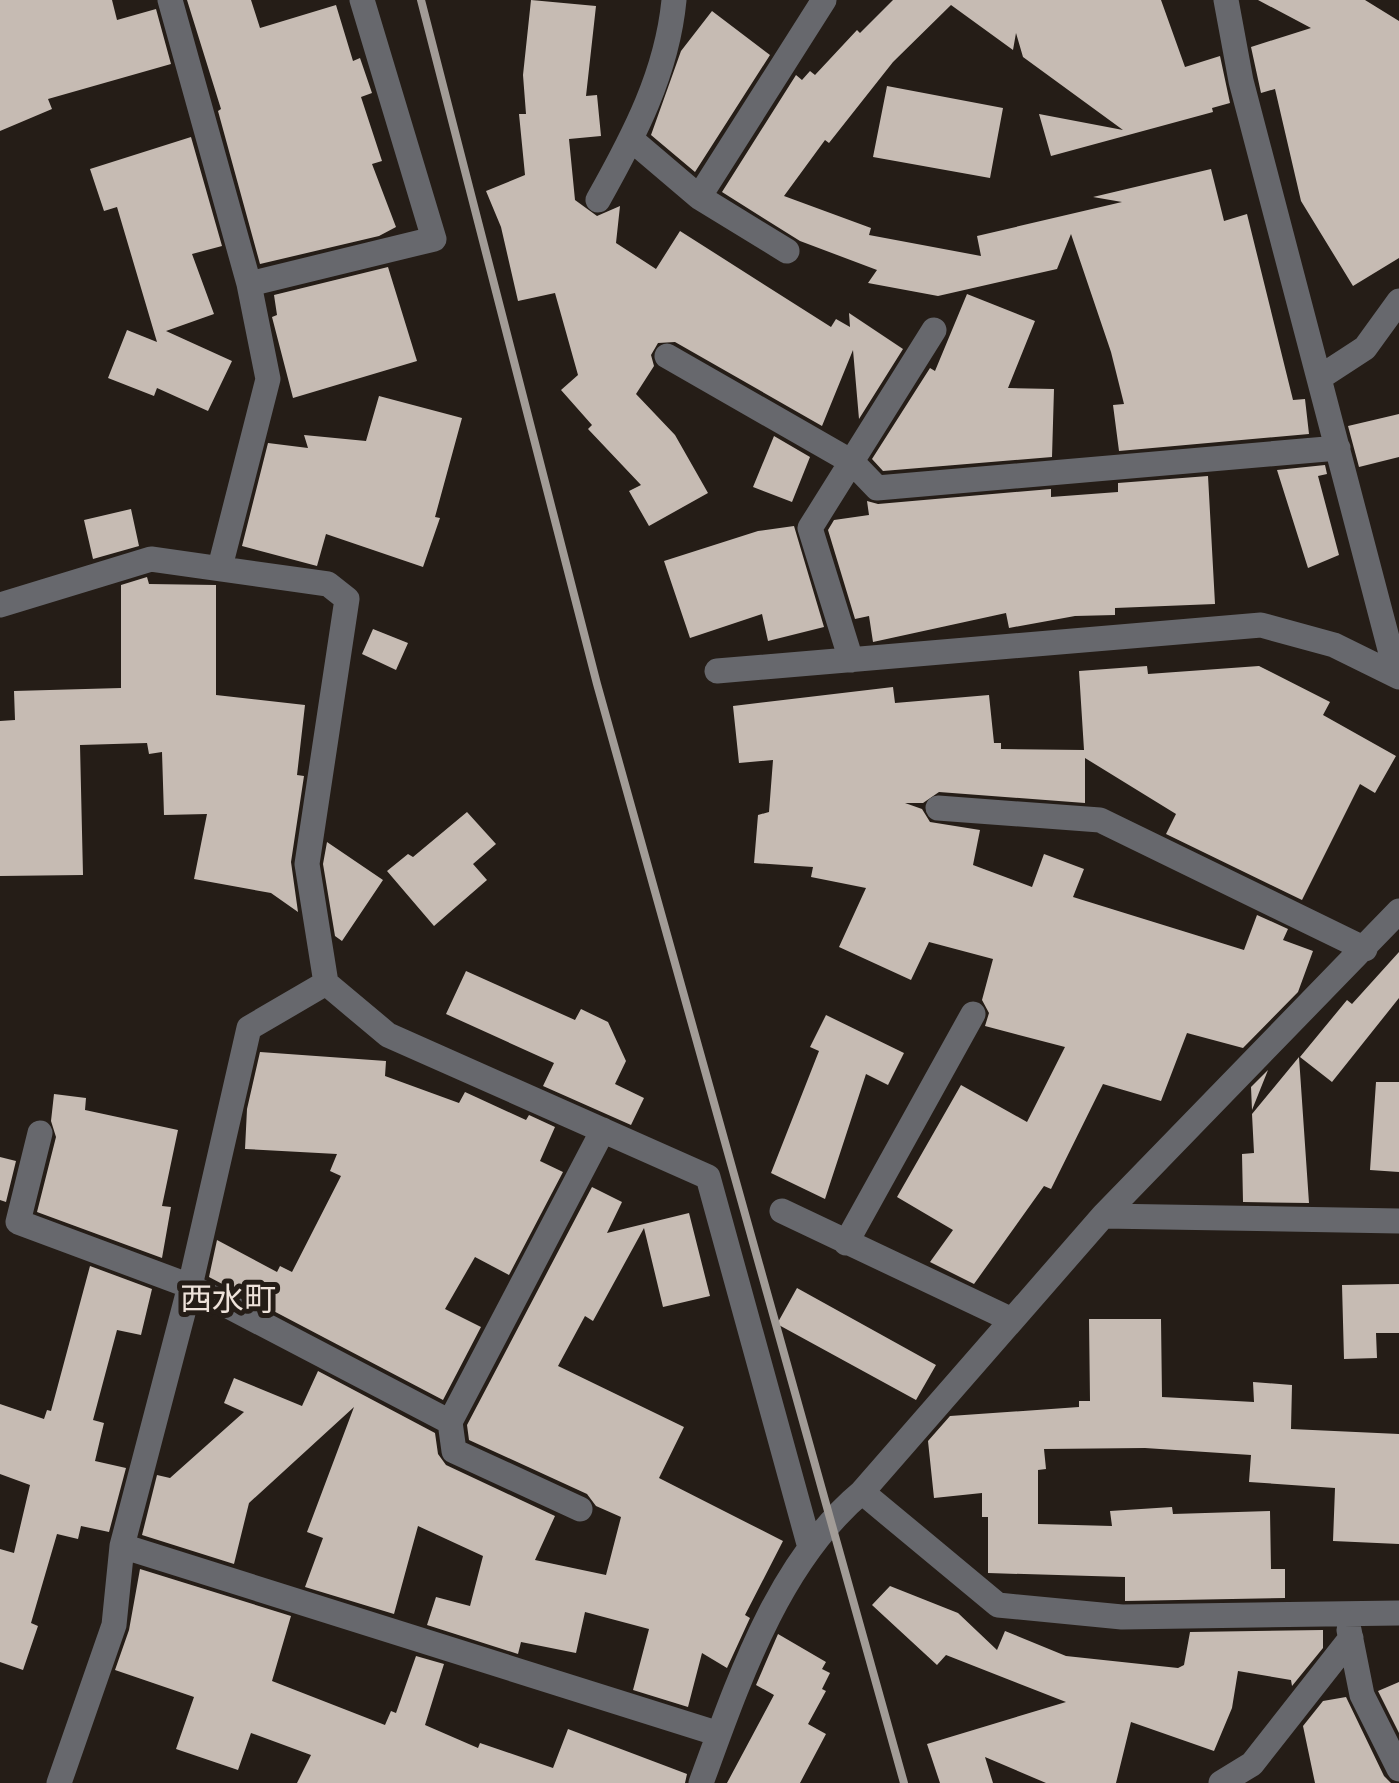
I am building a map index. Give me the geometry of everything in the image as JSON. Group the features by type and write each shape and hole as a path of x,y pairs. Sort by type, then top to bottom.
{"street":[{"path":"170,0 249,284 268,379 220,566"},
{"path":"249,284 434,238 362,0"},
{"path":"598,200 632,140 670,45 674,0"},
{"path":"698,196 824,0"},
{"path":"1226,0 1241,81 1398,677"},
{"path":"632,140 698,196 787,251"},
{"path":"1319,378 1365,348 1399,302"},
{"path":"850,660 810,528 934,330"},
{"path":"667,356 852,462 876,488 1338,448"},
{"path":"0,605 151,559 328,584 346,599 307,864 326,984 388,1035 708,1177 810,1544"},
{"path":"717,671 1261,625 1334,644 1398,677"},
{"path":"938,808 1100,820 1365,949"},
{"path":"701,1783 768,1622 810,1544 831,1518 862,1492 1103,1216 1399,911"},
{"path":"59,1783 114,1625 122,1546 190,1286 250,1028 326,984"},
{"path":"846,1242 973,1014"},
{"path":"580,1509 454,1451 450,1422 603,1130"},
{"path":"40,1134 18,1222 190,1286 450,1422"},
{"path":"782,1211 1012,1320"},
{"path":"1103,1216 1399,1222"},
{"path":"862,1492 998,1605 1122,1618 1348,1626 1399,1613"},
{"path":"122,1546 719,1734"},
{"path":"1348,1626 1362,1696 1399,1768"},
{"path":"1222,1783 1252,1764 1348,1626"}],"building":[{"path":"0,0 112,0 117,20 156,9 171,64 48,99 52,109 0,131"},
{"path":"187,0 251,0 260,28 336,5 353,61 360,58 372,93 361,97 382,161 372,164 396,227 379,236 260,264 218,111 221,109"},
{"path":"531,0 596,6 586,96 597,95 601,136 569,139 575,200 597,216 620,206 616,243 656,269 680,231 831,327 836,319 850,327 849,313 903,349 859,419 853,350 822,426 675,342 658,343 651,355 654,366 636,394 675,435 708,493 649,526 629,491 641,485 588,429 592,425 561,390 578,375 555,293 518,301 501,227 486,191 525,175 519,114 526,114 523,75"},
{"path":"893,0 1161,0 1185,67 1220,56 1230,103 1212,108 1213,112 1051,156 1039,114 1123,130 1023,57 1016,33 1013,50 951,5 893,62 829,143 825,140 784,196 871,228 869,235 981,256 977,236 1122,202 1093,197 1211,169 1224,221 1247,214 1293,400 1305,399 1309,434 1119,451 1113,405 1124,404 1111,352 1071,234 1057,269 938,296 868,283 877,270 800,241 722,192 796,75 802,80 810,71 815,75 857,30 860,33"},
{"path":"1258,0 1365,0 1399,21 1399,258 1353,286 1301,201 1275,89 1261,93 1251,47 1311,28"},
{"path":"712,11 770,55 695,172 651,135 681,51"},
{"path":"887,86 1003,108 990,178 873,157"},
{"path":"191,137 222,246 192,254 214,314 166,331 232,361 208,411 157,388 154,396 108,378 127,330 157,342 117,207 104,211 90,169"},
{"path":"388,267 417,361 293,398 272,317 277,315 274,295"},
{"path":"967,294 1035,321 1008,388 1054,389 1052,457 883,471 872,459 930,368 935,371"},
{"path":"379,396 462,418 435,517 440,518 423,567 326,534 317,566 242,546 268,443 308,448 304,435 366,441"},
{"path":"1399,414 1399,457 1359,467 1348,426"},
{"path":"774,436 810,457 792,502 753,487"},
{"path":"1325,465 1327,474 1318,476 1339,555 1308,568 1277,470"},
{"path":"1208,476 1215,604 1115,608 1115,615 1075,616 1009,628 1006,613 873,642 869,616 855,619 828,530 834,520 869,515 867,501 878,504 1051,489 1051,497 1118,492 1118,483"},
{"path":"131,509 139,546 93,559 84,520"},
{"path":"794,526 824,627 768,641 762,614 690,638 664,561 758,531"},
{"path":"147,577 149,584 216,585 216,695 305,705 297,775 304,776 291,862 298,912 271,893 194,879 207,814 164,815 162,752 149,754 147,743 80,745 83,875 0,876 0,721 15,720 14,691 121,688 121,585"},
{"path":"373,629 408,643 396,670 362,654"},
{"path":"1147,666 1148,674 1259,666 1330,702 1323,715 1396,756 1375,793 1360,784 1302,900 1166,834 1176,814 1085,758 1085,803 939,792 923,803 905,803 922,809 930,822 980,830 973,865 1032,887 1044,854 1084,869 1073,897 1244,950 1257,915 1288,929 1283,940 1313,951 1298,992 1243,1048 1187,1033 1161,1101 1103,1084 1051,1189 1044,1186 974,1284 930,1262 953,1230 897,1197 961,1085 1027,1122 1065,1047 985,1026 989,1013 982,1000 993,959 929,942 911,980 839,947 866,888 811,877 813,867 754,863 758,815 769,812 773,760 739,763 733,706 893,687 895,703 989,695 994,743 1001,743 1001,749 1084,750 1079,671"},
{"path":"467,812 496,844 473,864 487,880 434,926 387,871 408,854 413,857"},
{"path":"327,842 383,880 342,941 335,936 323,864"},
{"path":"1399,952 1399,998 1332,1082 1300,1057 1347,1000 1352,1004"},
{"path":"466,971 575,1020 581,1009 608,1022 626,1061 615,1084 644,1098 631,1125 543,1086 554,1063 446,1014"},
{"path":"826,1015 904,1053 888,1085 866,1074 825,1199 771,1173 819,1051 810,1047"},
{"path":"260,1052 386,1061 385,1076 459,1103 465,1092 526,1120 529,1115 555,1127 540,1161 563,1172 509,1275 475,1257 445,1309 481,1327 443,1400 209,1277 217,1240 277,1272 280,1266 292,1272 341,1176 330,1171 337,1154 245,1149 247,1109"},
{"path":"1299,1057 1309,1203 1243,1202 1242,1154 1254,1153 1252,1114"},
{"path":"1268,1070 1252,1110 1251,1087"},
{"path":"1376,1082 1399,1082 1399,1172 1370,1170"},
{"path":"54,1094 86,1098 85,1110 178,1130 162,1206 171,1207 162,1258 37,1212 56,1137 51,1121"},
{"path":"0,1157 16,1161 6,1202 0,1200"},
{"path":"592,1187 622,1202 607,1233 689,1213 710,1296 663,1307 644,1228 593,1321 585,1316 558,1366 684,1427 659,1478 783,1541 745,1615 750,1618 727,1668 702,1653 688,1707 633,1690 649,1629 585,1612 576,1653 521,1642 518,1654 427,1625 436,1597 470,1606 483,1556 418,1526 394,1614 305,1587 323,1538 307,1532 354,1407 249,1503 234,1564 142,1535 157,1475 170,1478 244,1412 224,1403 234,1378 302,1406 318,1371 435,1433 438,1454 446,1465 555,1516 535,1560 606,1575 621,1517 596,1506 587,1494 469,1440 467,1425"},
{"path":"90,1266 152,1289 141,1335 117,1330 93,1420 104,1423 95,1461 126,1468 109,1532 81,1526 78,1539 57,1534 31,1623 38,1626 23,1670 0,1662 0,1549 14,1553 30,1485 0,1474 0,1404 44,1419 47,1410 51,1411"},
{"path":"1399,1284 1399,1333 1376,1333 1377,1358 1344,1359 1342,1285"},
{"path":"797,1288 936,1365 916,1400 777,1324"},
{"path":"1089,1319 1161,1319 1162,1397 1254,1402 1253,1382 1292,1385 1291,1429 1399,1434 1399,1544 1333,1541 1335,1488 1249,1482 1251,1455 1145,1448 1044,1449 1046,1469 1038,1470 1038,1524 1112,1526 1110,1511 1172,1507 1173,1514 1270,1511 1271,1569 1285,1569 1285,1598 1125,1601 1125,1577 988,1573 988,1517 982,1517 982,1493 934,1498 928,1441 950,1416 1079,1407 1079,1401 1090,1401"},
{"path":"140,1569 291,1616 272,1681 385,1725 391,1711 396,1713 416,1656 444,1664 425,1725 478,1748 480,1743 553,1768 568,1729 687,1774 685,1783 297,1783 311,1755 251,1733 238,1770 176,1749 194,1697 115,1670 129,1630"},
{"path":"890,1586 958,1613 997,1650 1005,1631 1066,1656 1178,1668 1184,1665 1190,1632 1323,1630 1323,1648 1292,1686 1291,1680 1238,1671 1232,1708 1214,1751 1131,1722 1116,1783 1046,1783 985,1757 993,1783 940,1783 927,1744 1066,1702 946,1655 937,1665 872,1605"},
{"path":"778,1634 826,1662 822,1669 830,1673 822,1689 826,1691 808,1724 826,1734 800,1783 727,1783 774,1695 756,1685"},
{"path":"1399,1682 1399,1733 1378,1691"},
{"path":"1346,1697 1391,1783 1315,1783 1303,1726 1323,1701"}],"railway":[{"path":"421,0 597,684 904,1783"}],"district":[{"name":"西水町","path":"228,1299"}]}
